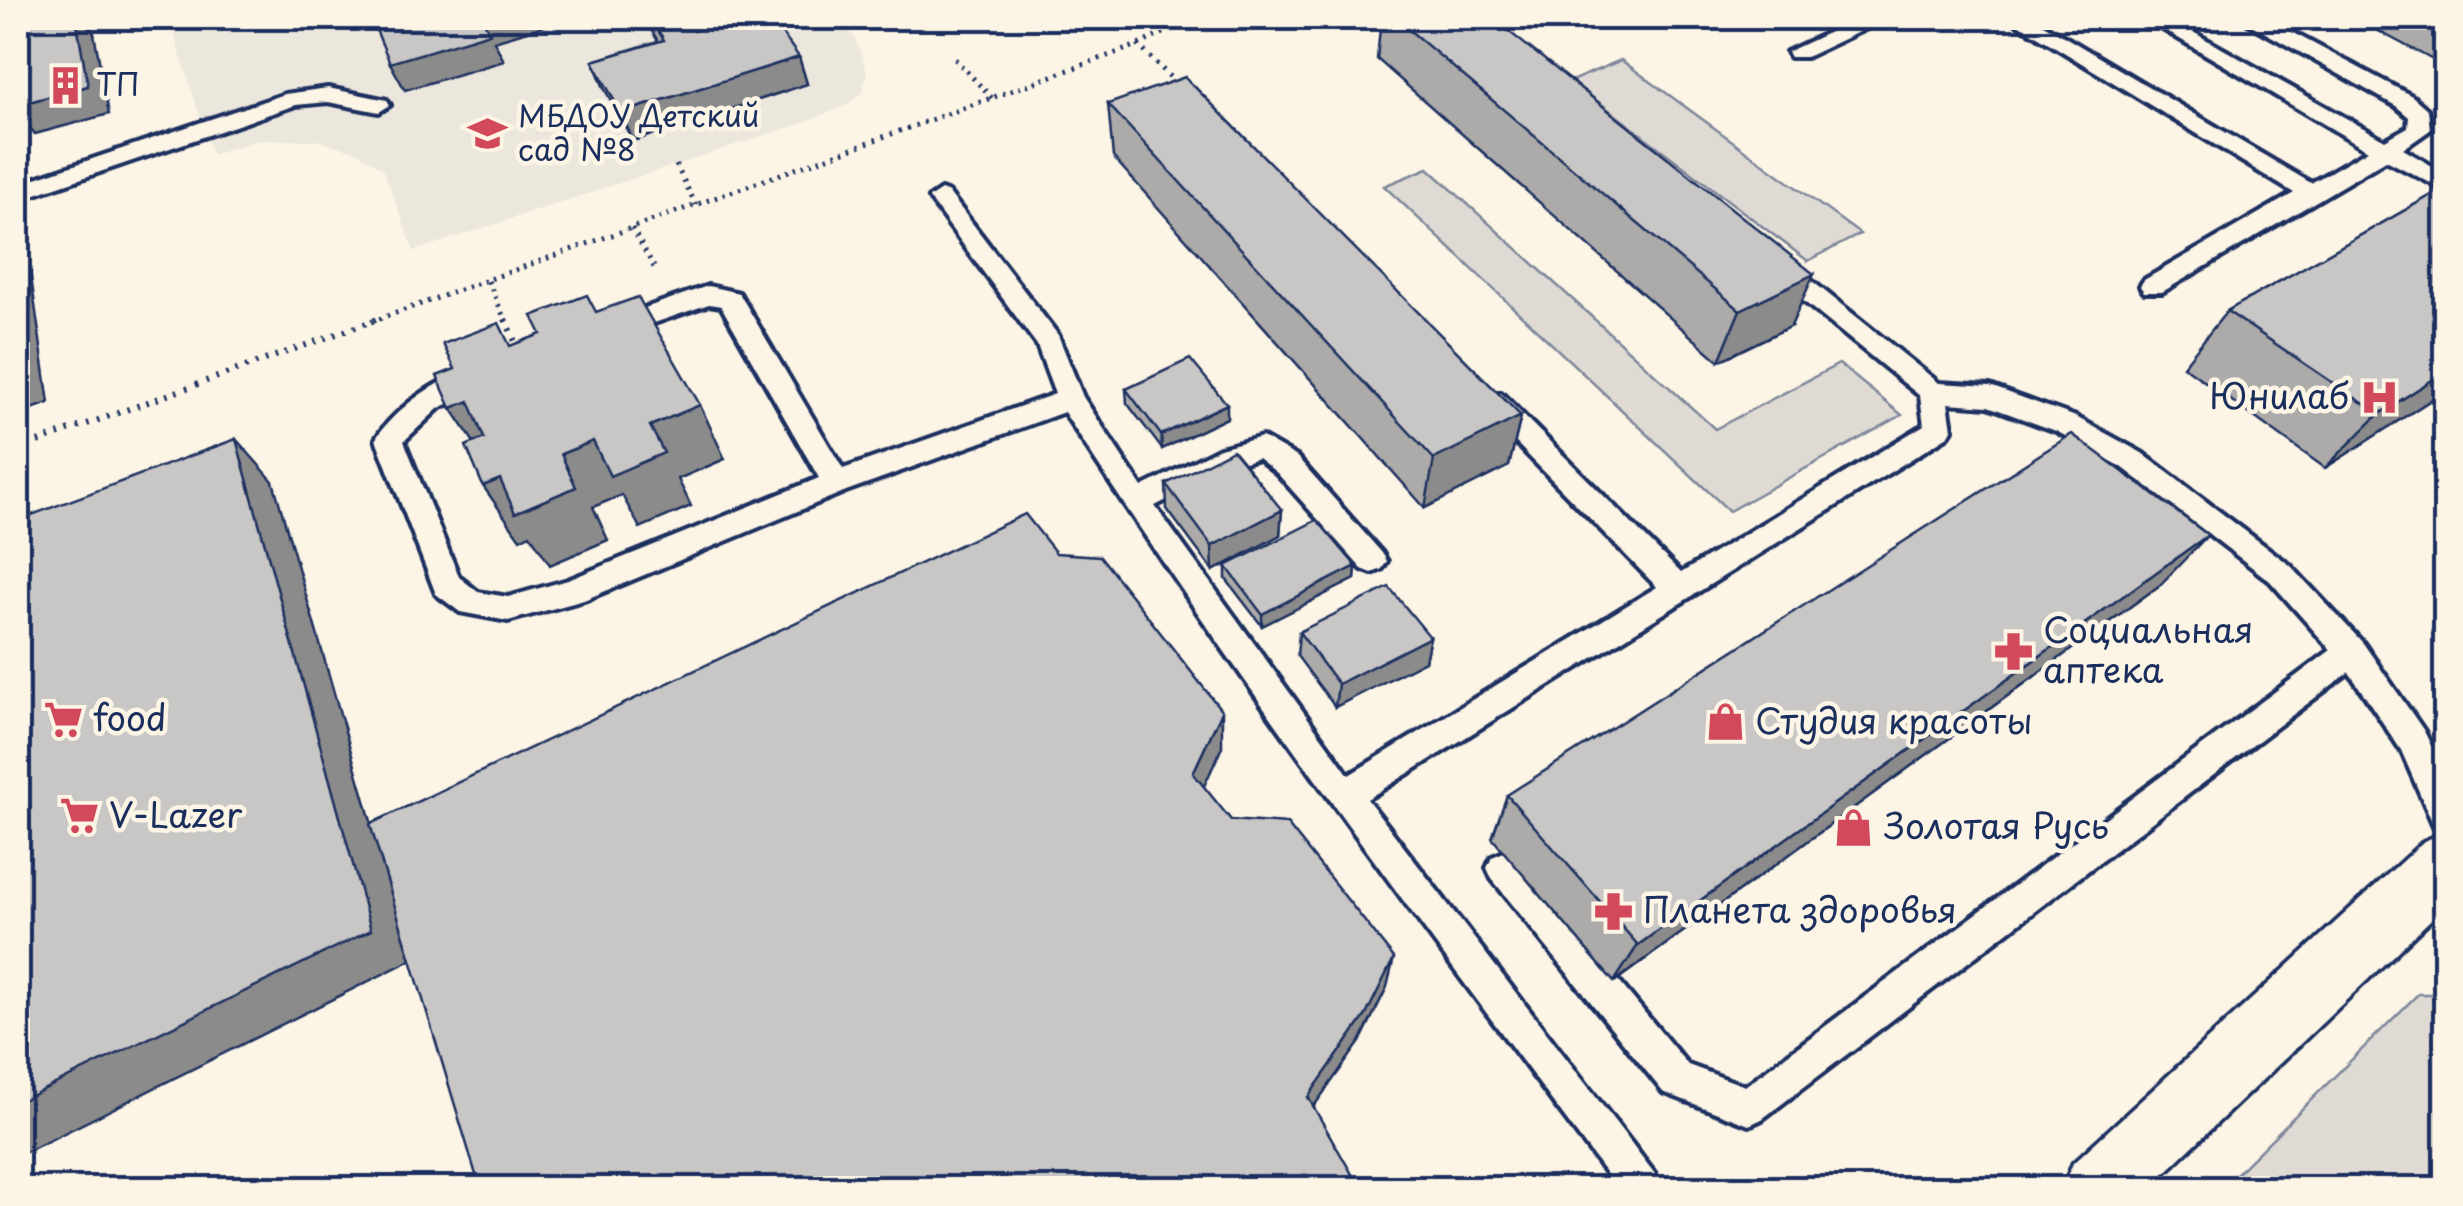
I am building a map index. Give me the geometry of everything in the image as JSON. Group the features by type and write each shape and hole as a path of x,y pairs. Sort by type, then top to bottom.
{"street":[{"path":"2098,1188 2421,916 2446,861"}],"lane":[{"path":"1798,52 1878,18"},
{"path":"2019,18 2314,195"},
{"path":"2154,18 2446,184"},
{"path":"2153,286 2419,130 2420,115 2404,101 2250,18"},
{"path":"18,192 293,99 328,95 379,105"},
{"path":"941,198 1049,342 1070,399 1136,504 1346,795 1642,1188"},
{"path":"1762,255 1933,392 1990,396 2066,424 2132,460 2280,573 2352,652 2414,741 2446,815"},
{"path":"592,336 708,295 730,299 836,483"},
{"path":"525,362 436,395 410,412 390,439 446,585 472,603 508,609 573,591 836,483 1070,399"},
{"path":"1470,378 1680,590"},
{"path":"1346,795 1938,429 1933,392"},
{"path":"1136,504 1230,455 1262,447 1287,465 1372,561"},
{"path":"1504,868 1676,1079 1749,1106 2352,652"}],"path":[{"path":"1171,18 1171,30"},
{"path":"18,449 1138,46 1196,18"},
{"path":"1138,46 1191,98"},
{"path":"956,59 992,98"},
{"path":"676,165 696,205"},
{"path":"488,280 525,362"}],"shaded area":[{"name":"МБДОУ Детский сад №8","path":"169,18 840,18 856,40 867,72 863,92 847,105 811,120 414,251 383,169 356,151 314,140 257,140 212,155"},
{"path":"1621,60 1860,234 1808,261 1571,81"},
{"path":"1428,168 1715,429 1839,364 1902,415 1729,511 1384,186"},
{"path":"2418,994 2445,994 2445,1188 2222,1188"}],"building":[{"path":"76,18 88,86 18,105 18,21"},
{"path":"371,18 482,18 490,33 390,63"},
{"path":"650,18 685,18 693,31 736,18 771,18 799,57 621,113 593,61 664,40"},
{"path":"1395,18 1492,18 1814,274 1740,310"},
{"path":"1185,77 1521,416 1434,459 1108,104"},
{"path":"2446,187 2446,371 2379,414 2227,311"},
{"path":"587,295 596,312 638,297 700,405 650,426 664,453 610,476 593,441 561,454 576,487 515,513 500,479 483,486 466,446 484,438 469,401 451,408 437,376 455,369 443,344 499,323 510,346 541,334 532,316"},
{"path":"1190,359 1227,404 1161,435 1126,389"},
{"path":"2072,434 2208,535 1638,945 1507,795"},
{"path":"236,439 371,930 18,1102 18,520"},
{"path":"1233,450 1282,510 1212,546 1166,484"},
{"path":"1025,514 1056,553 1100,556 1222,711 1193,773 1231,820 1287,824 1394,958 1366,1015 1308,1097 1353,1176 1350,1188 480,1188 370,824"},
{"path":"1317,520 1356,566 1262,614 1226,566"},
{"path":"1389,587 1430,637 1338,684 1299,632"}],"place":[{"name":"ТП","path":"66,86"},
{"name":"МБДОУ Детский сад №8","path":"488,134"},
{"name":"Юнилаб","path":"2379,397"},
{"name":"Социальная аптека","path":"2013,651"},
{"name":"food","path":"63,719"},
{"name":"Студия красоты","path":"1725,722"},
{"name":"V-Lazer","path":"79,816"},
{"name":"Золотая Русь","path":"1854,827"},
{"name":"Планета здоровья","path":"1613,911"}]}
